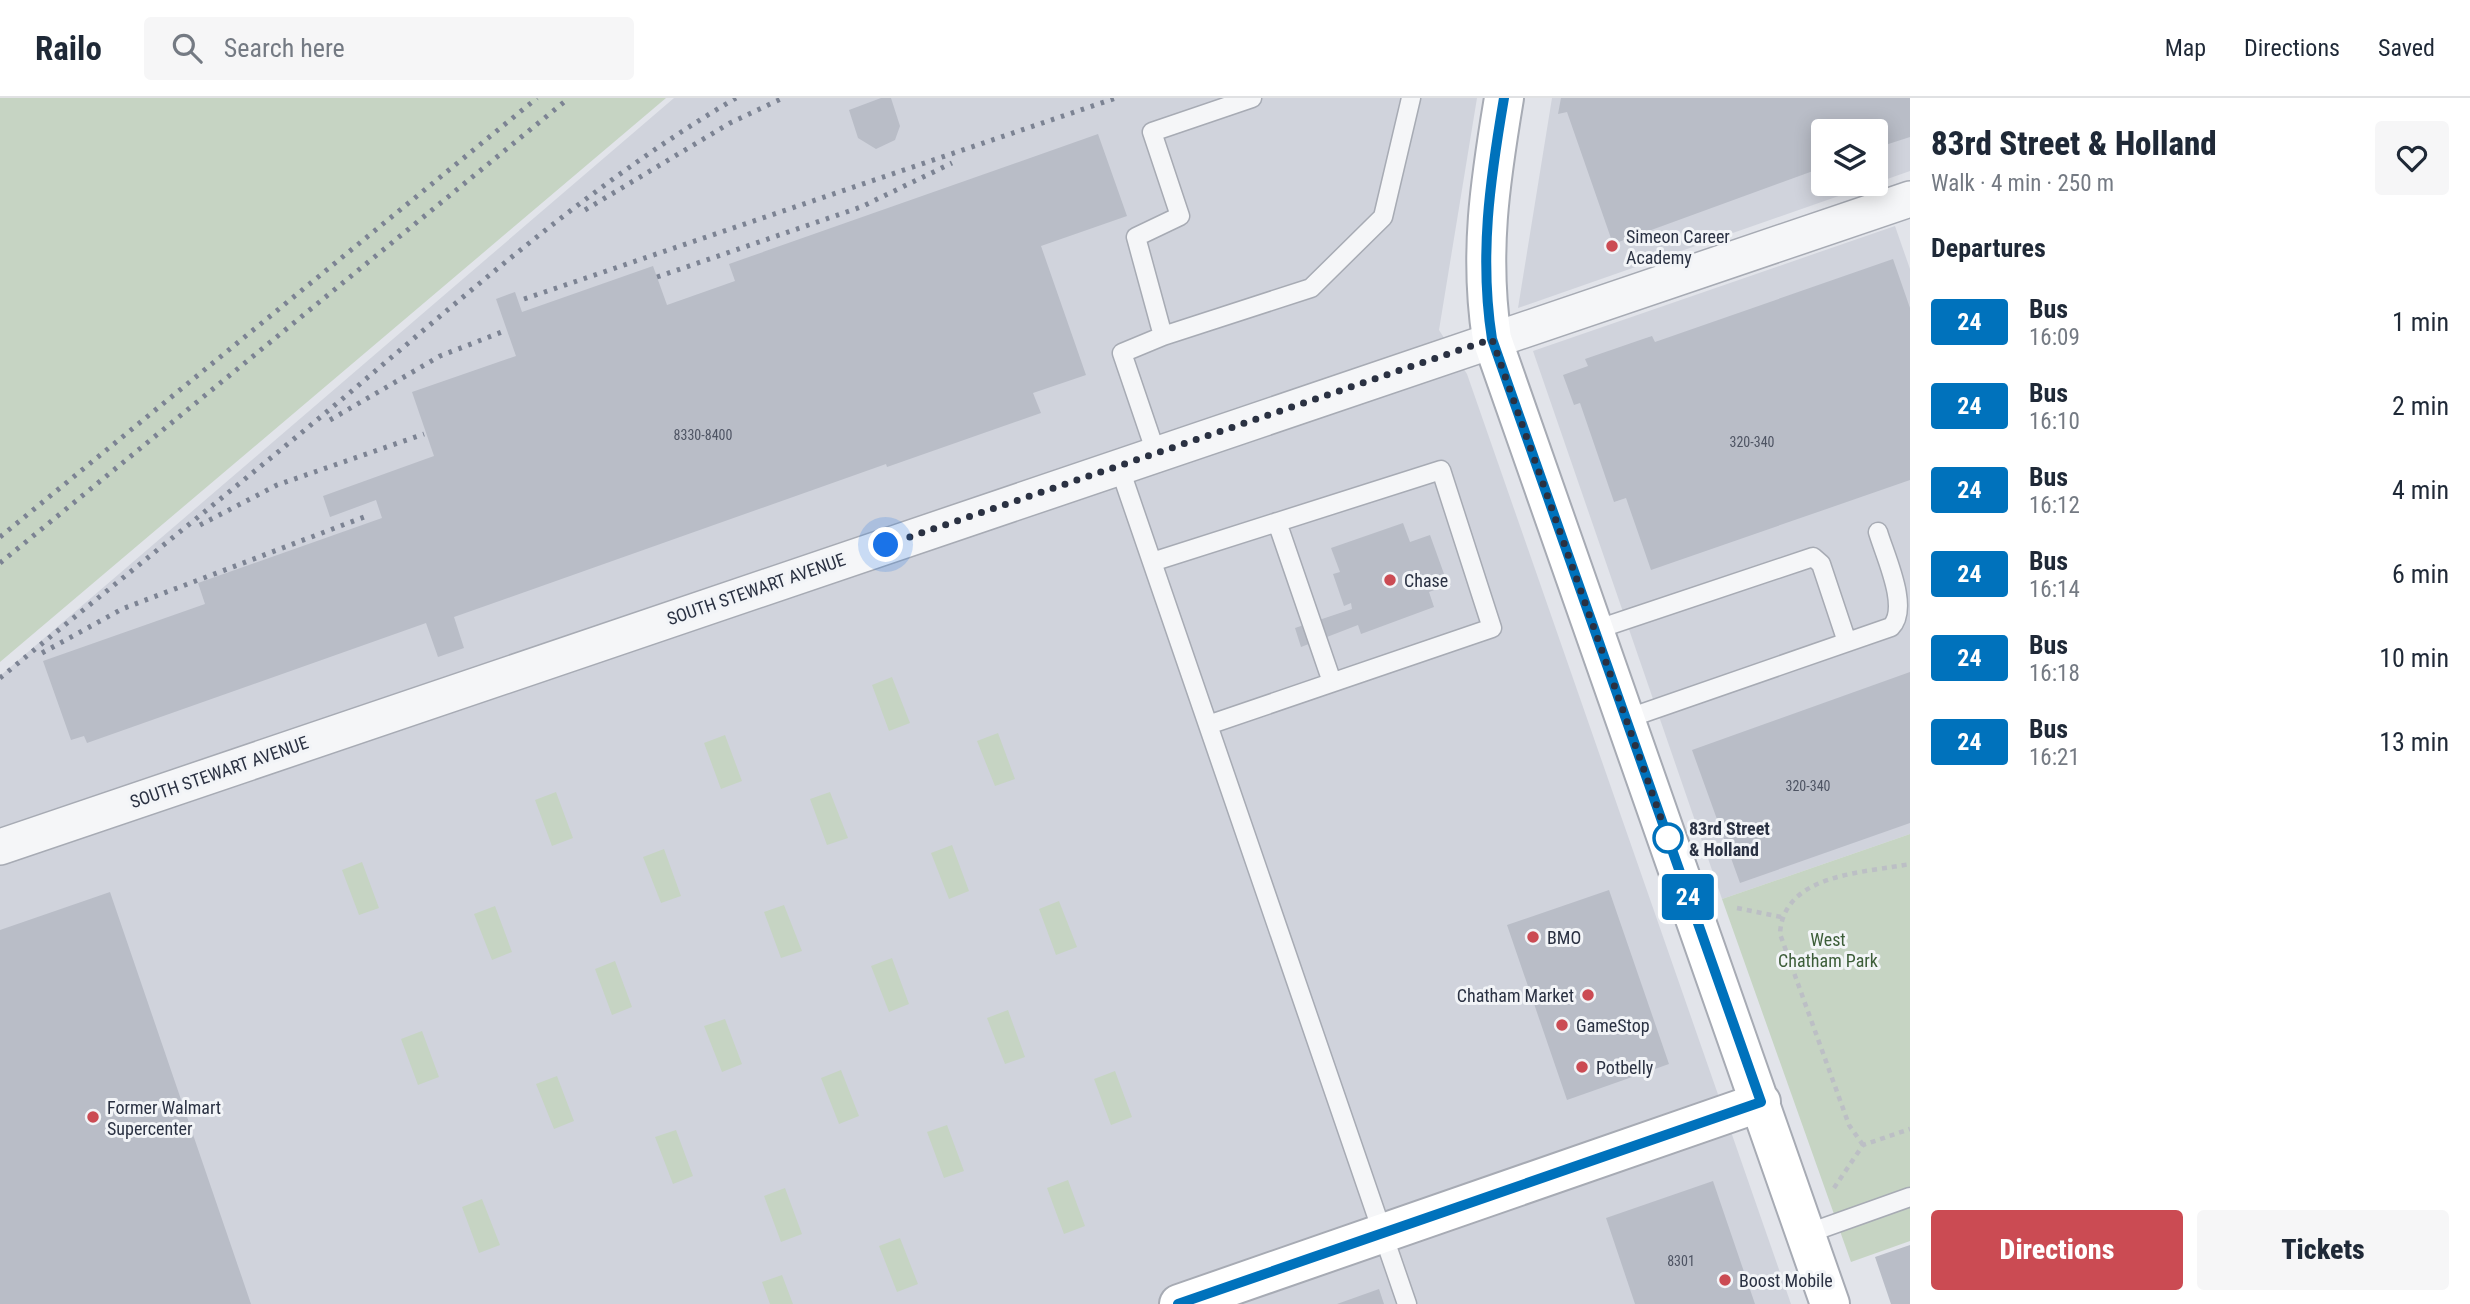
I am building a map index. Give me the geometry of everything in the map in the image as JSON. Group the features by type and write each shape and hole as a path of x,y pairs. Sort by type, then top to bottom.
{"street":[{"path":"1504,98 1486,214 1485,294 1492,339 1830,1304"},
{"name":"SOUTH STEWART AVENUE","path":"0,846 1910,199"},
{"path":"1179,1304 1761,1102"}],"lane":[{"path":"1163,336 1136,237 1180,216 1152,132 1252,98"},
{"path":"1156,453 1122,354 1163,336 1311,288 1383,217 1411,98"},
{"path":"1119,466 1407,1304"},
{"path":"1152,562 1441,470 1492,628 1208,725"},
{"path":"1277,522 1332,682"},
{"path":"1626,719 1891,627 1898,620 1900,606 1878,532"},
{"path":"1595,630 1813,557 1821,564 1847,642"},
{"path":"1806,1234 1910,1197"}],"path":[{"path":"1863,1145 1849,1125 1780,934 1781,916 1803,891 1820,883 1863,871 1910,864"},
{"path":"1737,908 1781,916"},
{"path":"1834,1188 1863,1145 1910,1129"}],"shaded area":[{"name":"Chatham Market","path":"674,98 1477,98 1439,330 1467,374 1791,1304 0,1304 0,676"},
{"name":"Simeon Career Academy","path":"1552,98 1910,98 1910,171 1888,179 1888,119 1811,119 1811,196 1839,196 1518,308"},
{"path":"1895,226 1910,269 1910,834 1722,899 1533,351"}],"green space":[{"path":"0,98 666,98 0,662"},
{"path":"892,677 910,723 889,731 872,685"},
{"path":"998,733 1015,779 995,786 977,741"},
{"path":"725,735 742,781 721,789 704,743"},
{"path":"556,792 573,838 552,846 535,800"},
{"path":"830,792 848,838 827,845 810,799"},
{"name":"West Chatham Park","path":"1910,834 1910,1241 1851,1262 1722,899"},
{"path":"952,845 969,891 949,899 931,853"},
{"path":"664,849 681,896 661,903 643,857"},
{"path":"362,862 379,908 359,915 342,870"},
{"path":"1059,901 1077,947 1056,955 1039,909"},
{"path":"784,905 802,951 781,958 764,912"},
{"path":"495,906 512,952 492,960 474,914"},
{"path":"892,958 909,1004 889,1012 871,966"},
{"path":"615,961 632,1007 612,1015 595,969"},
{"path":"1008,1010 1025,1057 1005,1064 987,1018"},
{"path":"725,1019 742,1064 722,1072 704,1026"},
{"path":"422,1031 439,1077 418,1085 401,1039"},
{"path":"841,1070 859,1116 839,1124 821,1078"},
{"path":"1115,1071 1132,1117 1111,1125 1094,1079"},
{"path":"557,1076 574,1121 554,1129 536,1084"},
{"path":"947,1125 964,1171 944,1178 927,1132"},
{"path":"676,1130 693,1176 673,1184 655,1137"},
{"path":"1068,1180 1085,1226 1064,1234 1047,1188"},
{"path":"785,1188 802,1234 781,1242 764,1196"},
{"path":"482,1199 500,1245 479,1253 462,1207"},
{"path":"900,1238 918,1284 897,1292 879,1246"},
{"path":"782,1275 793,1304 770,1304 762,1282"}],"building":[{"path":"881,98 891,98 900,126 895,140 876,149 858,138 849,110"},
{"path":"1561,98 1910,98 1910,137 1888,144 1888,119 1811,119 1811,172 1613,244 1567,112 1558,114"},
{"path":"1098,134 1127,216 1041,246 1086,375 1033,393 1041,413 887,467 886,464 454,617 464,648 438,657 426,623 87,743 84,736 71,740 43,661 205,604 198,583 382,518 376,500 330,517 323,496 434,456 412,392 516,356 496,299 515,292 522,312 653,266 667,305 735,281 729,264"},
{"path":"1893,259 1910,308 1910,480 1651,570 1626,498 1614,502 1580,403 1574,405 1563,375 1588,366 1585,359 1652,336 1655,342"},
{"name":"Chase","path":"1403,523 1410,542 1430,535 1448,585 1429,592 1434,607 1361,634 1358,625 1301,647 1295,628 1352,609 1351,603 1344,606 1333,574 1340,572 1331,548"},
{"path":"1910,672 1910,823 1740,883 1692,750"},
{"name":"Chatham Market","path":"1609,890 1669,1064 1567,1100 1507,925"},
{"name":"Former Walmart Supercenter","path":"110,892 251,1304 0,1304 0,930"},
{"path":"1713,1181 1755,1304 1635,1304 1606,1218"},
{"path":"1910,1245 1910,1304 1891,1304 1875,1257"},
{"path":"1379,1289 1384,1304 1337,1304"}],"railway":[{"path":"0,537 537,98"},
{"path":"0,563 569,98"},
{"path":"0,678 299,435 532,240 632,166 736,98"},
{"path":"585,210 730,123 783,98"},
{"path":"524,299 1116,98"},
{"path":"657,277 861,207 952,163"},
{"path":"330,420 440,356 507,330"},
{"path":"200,525 277,485 424,434"},
{"path":"42,653 122,609 364,517"}],"bus line":[{"name":"24","path":"1178,1304 1761,1102 1492,339 1485,294 1486,214 1504,98"}],"place":[{"name":"Simeon Career Academy","path":"1612,246"},
{"name":"Chase","path":"1390,580"},
{"name":"83rd Street & Holland","path":"1668,838"},
{"name":"BMO","path":"1533,937"},
{"name":"Chatham Market","path":"1588,995"},
{"name":"GameStop","path":"1562,1025"},
{"name":"Potbelly","path":"1582,1067"},
{"name":"Former Walmart Supercenter","path":"93,1117"},
{"name":"Boost Mobile","path":"1725,1280"}],"route":[{"path":"886,545 1492,339 1668,838"}]}
